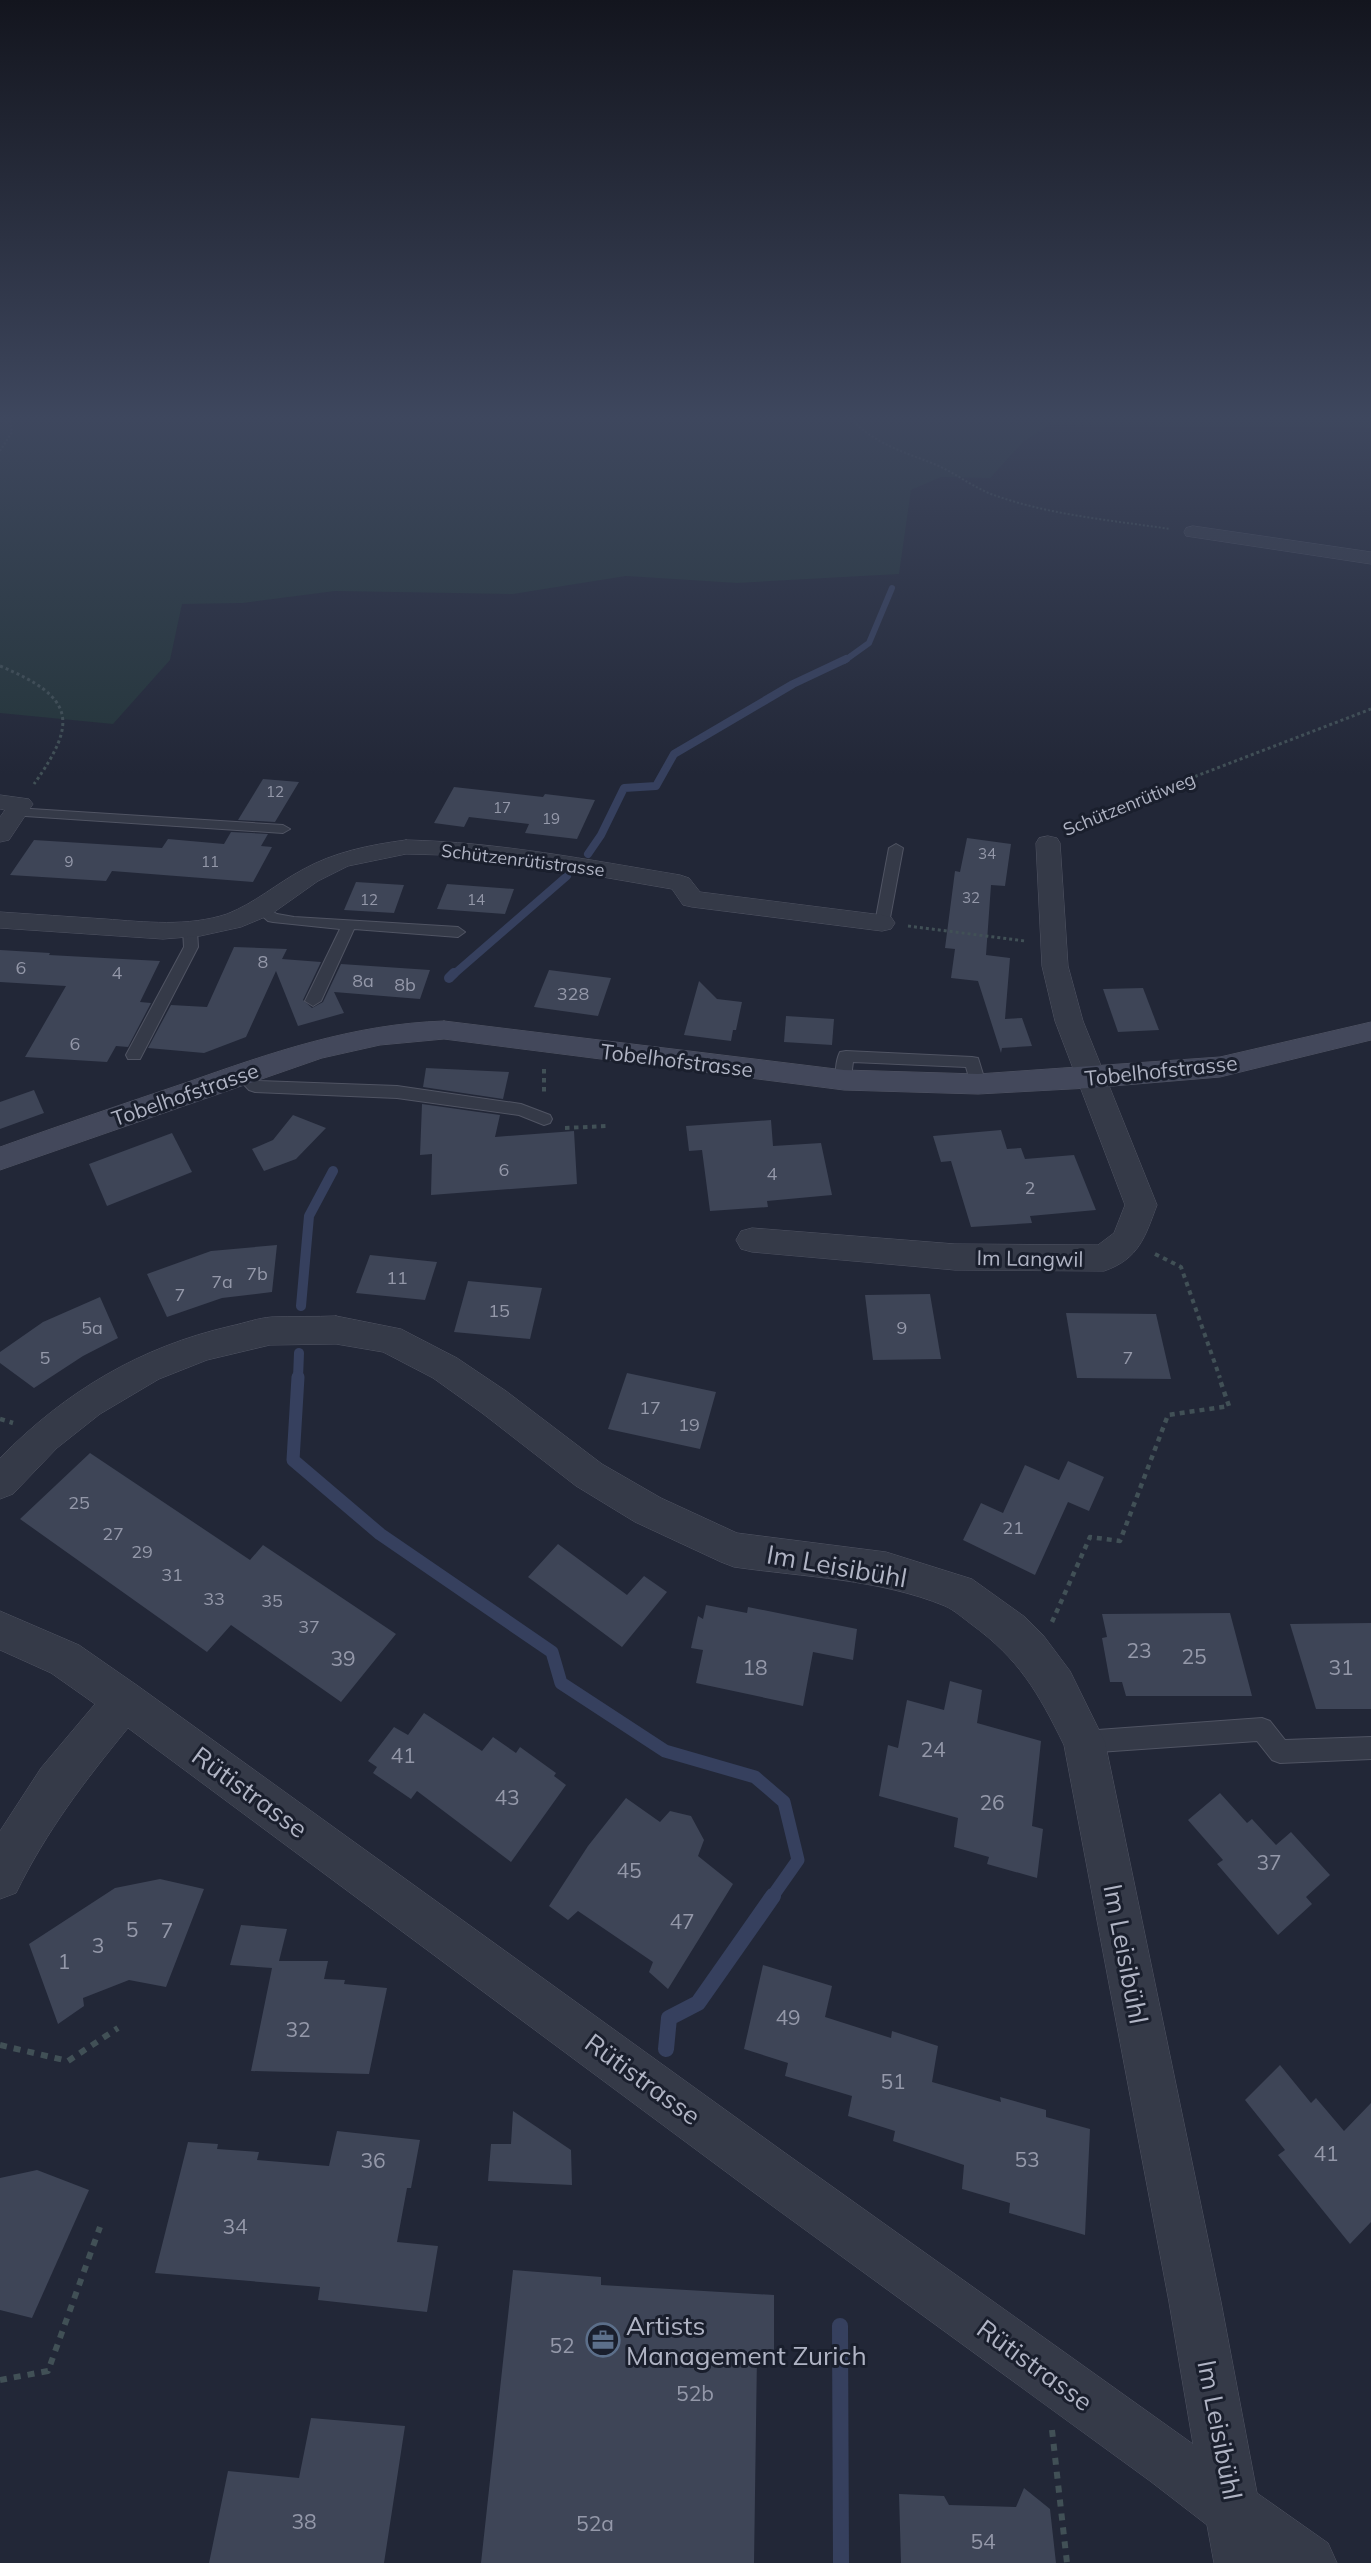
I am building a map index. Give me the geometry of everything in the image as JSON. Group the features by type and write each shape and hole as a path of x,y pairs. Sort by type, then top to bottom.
{"main road":[{"name":"Tobelhofstrasse","path":"0,1159 242,1074 345,1043 414,1029 444,1030 844,1080 978,1084 1220,1067 1371,1030"}],"street":[{"path":"1211,535 1371,558"},
{"path":"0,835 12,806"},
{"name":"Schützenrütiweg","path":"1048,843 1055,966 1069,1021 1089,1078"},
{"name":"Schützenrütistrasse","path":"0,920 164,931 190,930 232,921 261,909 309,876 339,861 373,852 406,847 445,848 538,859 680,883 692,899 882,922"},
{"name":"Im Langwil","path":"752,1240 956,1257 1104,1258 1127,1241 1141,1205 1089,1078"},
{"name":"Im Leisibühl","path":"0,1483 44,1437 88,1404 147,1369 202,1347 270,1331 336,1330 389,1340 445,1368 589,1475 648,1510 735,1550 886,1570 958,1592 1011,1630 1029,1649 1056,1685 1084,1742 1195,2302 1232,2509 1308,2563"},
{"name":"Rütistrasse","path":"0,1630 65,1659 124,1700 1170,2461 1232,2509"},
{"path":"0,1877 22,1834 56,1783 124,1700"},
{"path":"1232,2509 1243,2563"}],"lane":[{"path":"12,806 283,829"},
{"path":"882,922 896,848"},
{"path":"261,909 273,918 458,932"},
{"path":"313,1001 349,924"},
{"path":"134,1055 191,947 190,930"},
{"path":"242,1074 255,1086 397,1092 521,1110 549,1124"},
{"path":"1084,1742 1262,1730 1280,1752 1371,1748"}],"path":[{"path":"0,666 34,682 51,698 62,713 63,730 42,773"},
{"name":"Schützenrütiweg","path":"1048,843 1052,836 1067,825 1371,710"},
{"path":"882,922 1053,944"},
{"path":"549,1124 609,1126"},
{"path":"1047,1632 1090,1537 1120,1541 1168,1414 1229,1406 1181,1267"},
{"path":"0,2045 68,2061 118,2028"},
{"path":"0,2380 48,2372 100,2227"},
{"path":"1046,2373 1067,2563"}],"shaded area":[{"path":"0,535 905,535 899,574 737,583 626,576 513,594 335,591 243,603 182,604 170,660 113,724 0,713"}],"building":[{"path":"263,779 299,782 275,822 238,820"},
{"path":"454,787 595,800 577,839 525,833 529,824 469,817 464,827 434,823"},
{"path":"231,832 268,834 261,846 272,847 253,882 112,871 106,881 10,875 34,840 162,848 168,839 224,844"},
{"path":"967,838 1011,844 1005,886 991,885 986,955 1010,958 1005,1019 1022,1018 1032,1046 1002,1048 1001,1053 978,981 951,978 955,949 945,948 955,871 960,872"},
{"path":"356,882 404,885 394,913 344,910"},
{"path":"447,884 514,889 505,914 437,909"},
{"path":"234,947 287,949 282,959 321,962 303,1000 312,1008 323,1002 341,964 430,970 420,999 334,992 344,1013 298,1026 276,971 246,1037 204,1053 148,1048 171,1005 207,1007"},
{"path":"0,950 160,961 140,1002 151,1003 128,1047 116,1046 107,1062 25,1057 66,986 0,982"},
{"path":"549,970 611,978 598,1016 534,1007"},
{"path":"699,981 717,999 742,1002 736,1030 733,1030 731,1041 684,1035"},
{"path":"1143,988 1159,1030 1118,1032 1103,989"},
{"path":"786,1016 834,1019 832,1045 784,1042"},
{"path":"426,1068 509,1072 503,1099 423,1087"},
{"path":"34,1090 44,1113 0,1129 0,1102"},
{"path":"422,1104 500,1115 495,1137 574,1131 577,1184 431,1195 432,1154 420,1155"},
{"path":"293,1115 326,1128 296,1159 264,1171 252,1149 273,1140"},
{"path":"771,1120 773,1146 821,1143 832,1195 767,1201 768,1207 710,1211 702,1150 689,1151 686,1126"},
{"path":"1001,1130 1007,1149 1021,1148 1025,1159 1074,1155 1096,1210 1030,1216 1032,1223 971,1227 951,1161 941,1162 933,1136"},
{"path":"172,1133 192,1172 107,1206 89,1164"},
{"path":"277,1245 272,1292 222,1298 167,1317 147,1274 211,1251"},
{"path":"370,1255 437,1262 425,1300 356,1293"},
{"path":"468,1281 542,1288 530,1339 454,1332"},
{"path":"930,1294 941,1359 873,1360 865,1295"},
{"path":"100,1297 118,1338 83,1356 34,1388 0,1363 0,1352 43,1322"},
{"path":"1066,1313 1156,1314 1171,1379 1077,1378"},
{"path":"627,1373 716,1392 700,1449 608,1429"},
{"path":"90,1453 250,1560 263,1545 396,1634 341,1702 231,1625 207,1652 20,1519"},
{"path":"1068,1461 1104,1477 1089,1511 1068,1502 1035,1575 963,1540 981,1503 1003,1513 1025,1465 1059,1480"},
{"path":"558,1544 627,1595 644,1576 667,1592 622,1647 528,1577"},
{"path":"706,1605 747,1613 748,1607 857,1629 853,1660 813,1652 803,1706 696,1683 703,1650 691,1648 698,1616 703,1619"},
{"path":"1230,1613 1252,1696 1126,1696 1122,1682 1110,1682 1102,1638 1107,1637 1102,1614"},
{"path":"1371,1623 1371,1709 1316,1709 1290,1624"},
{"path":"950,1681 982,1690 977,1723 1041,1741 1032,1826 1043,1829 1037,1878 987,1864 989,1857 954,1847 958,1818 879,1796 888,1745 898,1748 907,1700 944,1710"},
{"path":"424,1713 482,1751 493,1737 516,1753 520,1747 556,1773 554,1776 566,1785 511,1862 417,1791 411,1799 373,1773 377,1767 368,1761 394,1727 408,1735"},
{"path":"1220,1793 1247,1823 1252,1819 1276,1845 1291,1832 1330,1875 1306,1897 1312,1904 1278,1935 1217,1864 1223,1860 1188,1820"},
{"path":"626,1798 660,1822 670,1811 691,1816 704,1840 698,1856 733,1884 668,1989 649,1972 653,1962 578,1911 568,1920 549,1906 588,1846"},
{"path":"160,1879 204,1889 166,1987 129,1980 83,1998 84,2006 58,2024 29,1944 115,1888"},
{"path":"241,1925 287,1929 279,1961 328,1961 324,1979 345,1980 344,1984 387,1988 369,2074 251,2071 272,1968 230,1965"},
{"path":"763,1965 832,1986 825,2017 891,2038 892,2031 938,2046 932,2082 1001,2102 1000,2097 1046,2110 1046,2117 1090,2129 1085,2235 1009,2213 1010,2203 962,2189 964,2165 893,2141 895,2131 848,2116 852,2096 785,2076 788,2063 744,2049"},
{"path":"1280,2065 1311,2103 1316,2098 1344,2131 1371,2103 1371,2222 1350,2244 1278,2155 1285,2150 1245,2100"},
{"path":"513,2111 571,2150 572,2185 488,2181 491,2144 511,2144"},
{"path":"337,2131 420,2140 411,2188 407,2188 397,2242 438,2246 427,2312 318,2300 320,2287 155,2273 188,2142 218,2144 217,2149 259,2152 257,2160 329,2166"},
{"path":"37,2170 89,2190 32,2318 0,2310 0,2178"},
{"path":"513,2270 601,2277 601,2285 774,2295 774,2357 757,2355 754,2563 481,2563"},
{"path":"311,2418 405,2426 384,2563 209,2563 228,2471 299,2478"},
{"path":"1024,2488 1050,2509 1056,2563 901,2563 899,2494 944,2496 949,2505 1016,2507"}],"waterway":[{"path":"844,661 869,643 892,588"},
{"path":"588,854 601,835 624,788 656,786 674,754 793,684 846,659"},
{"path":"453,975 567,876"},
{"path":"449,978 454,973"},
{"path":"301,1306 309,1216 333,1171"},
{"path":"298,1378 299,1353"},
{"path":"298,1377 293,1460 380,1534 552,1652 561,1683 665,1751 755,1777 784,1802 798,1860 772,1897"},
{"path":"666,2049 669,2018 698,2003 773,1896"},
{"path":"840,2326 841,2563"}],"place":[{"name":"Artists Management Zurich","path":"603,2340"}]}
